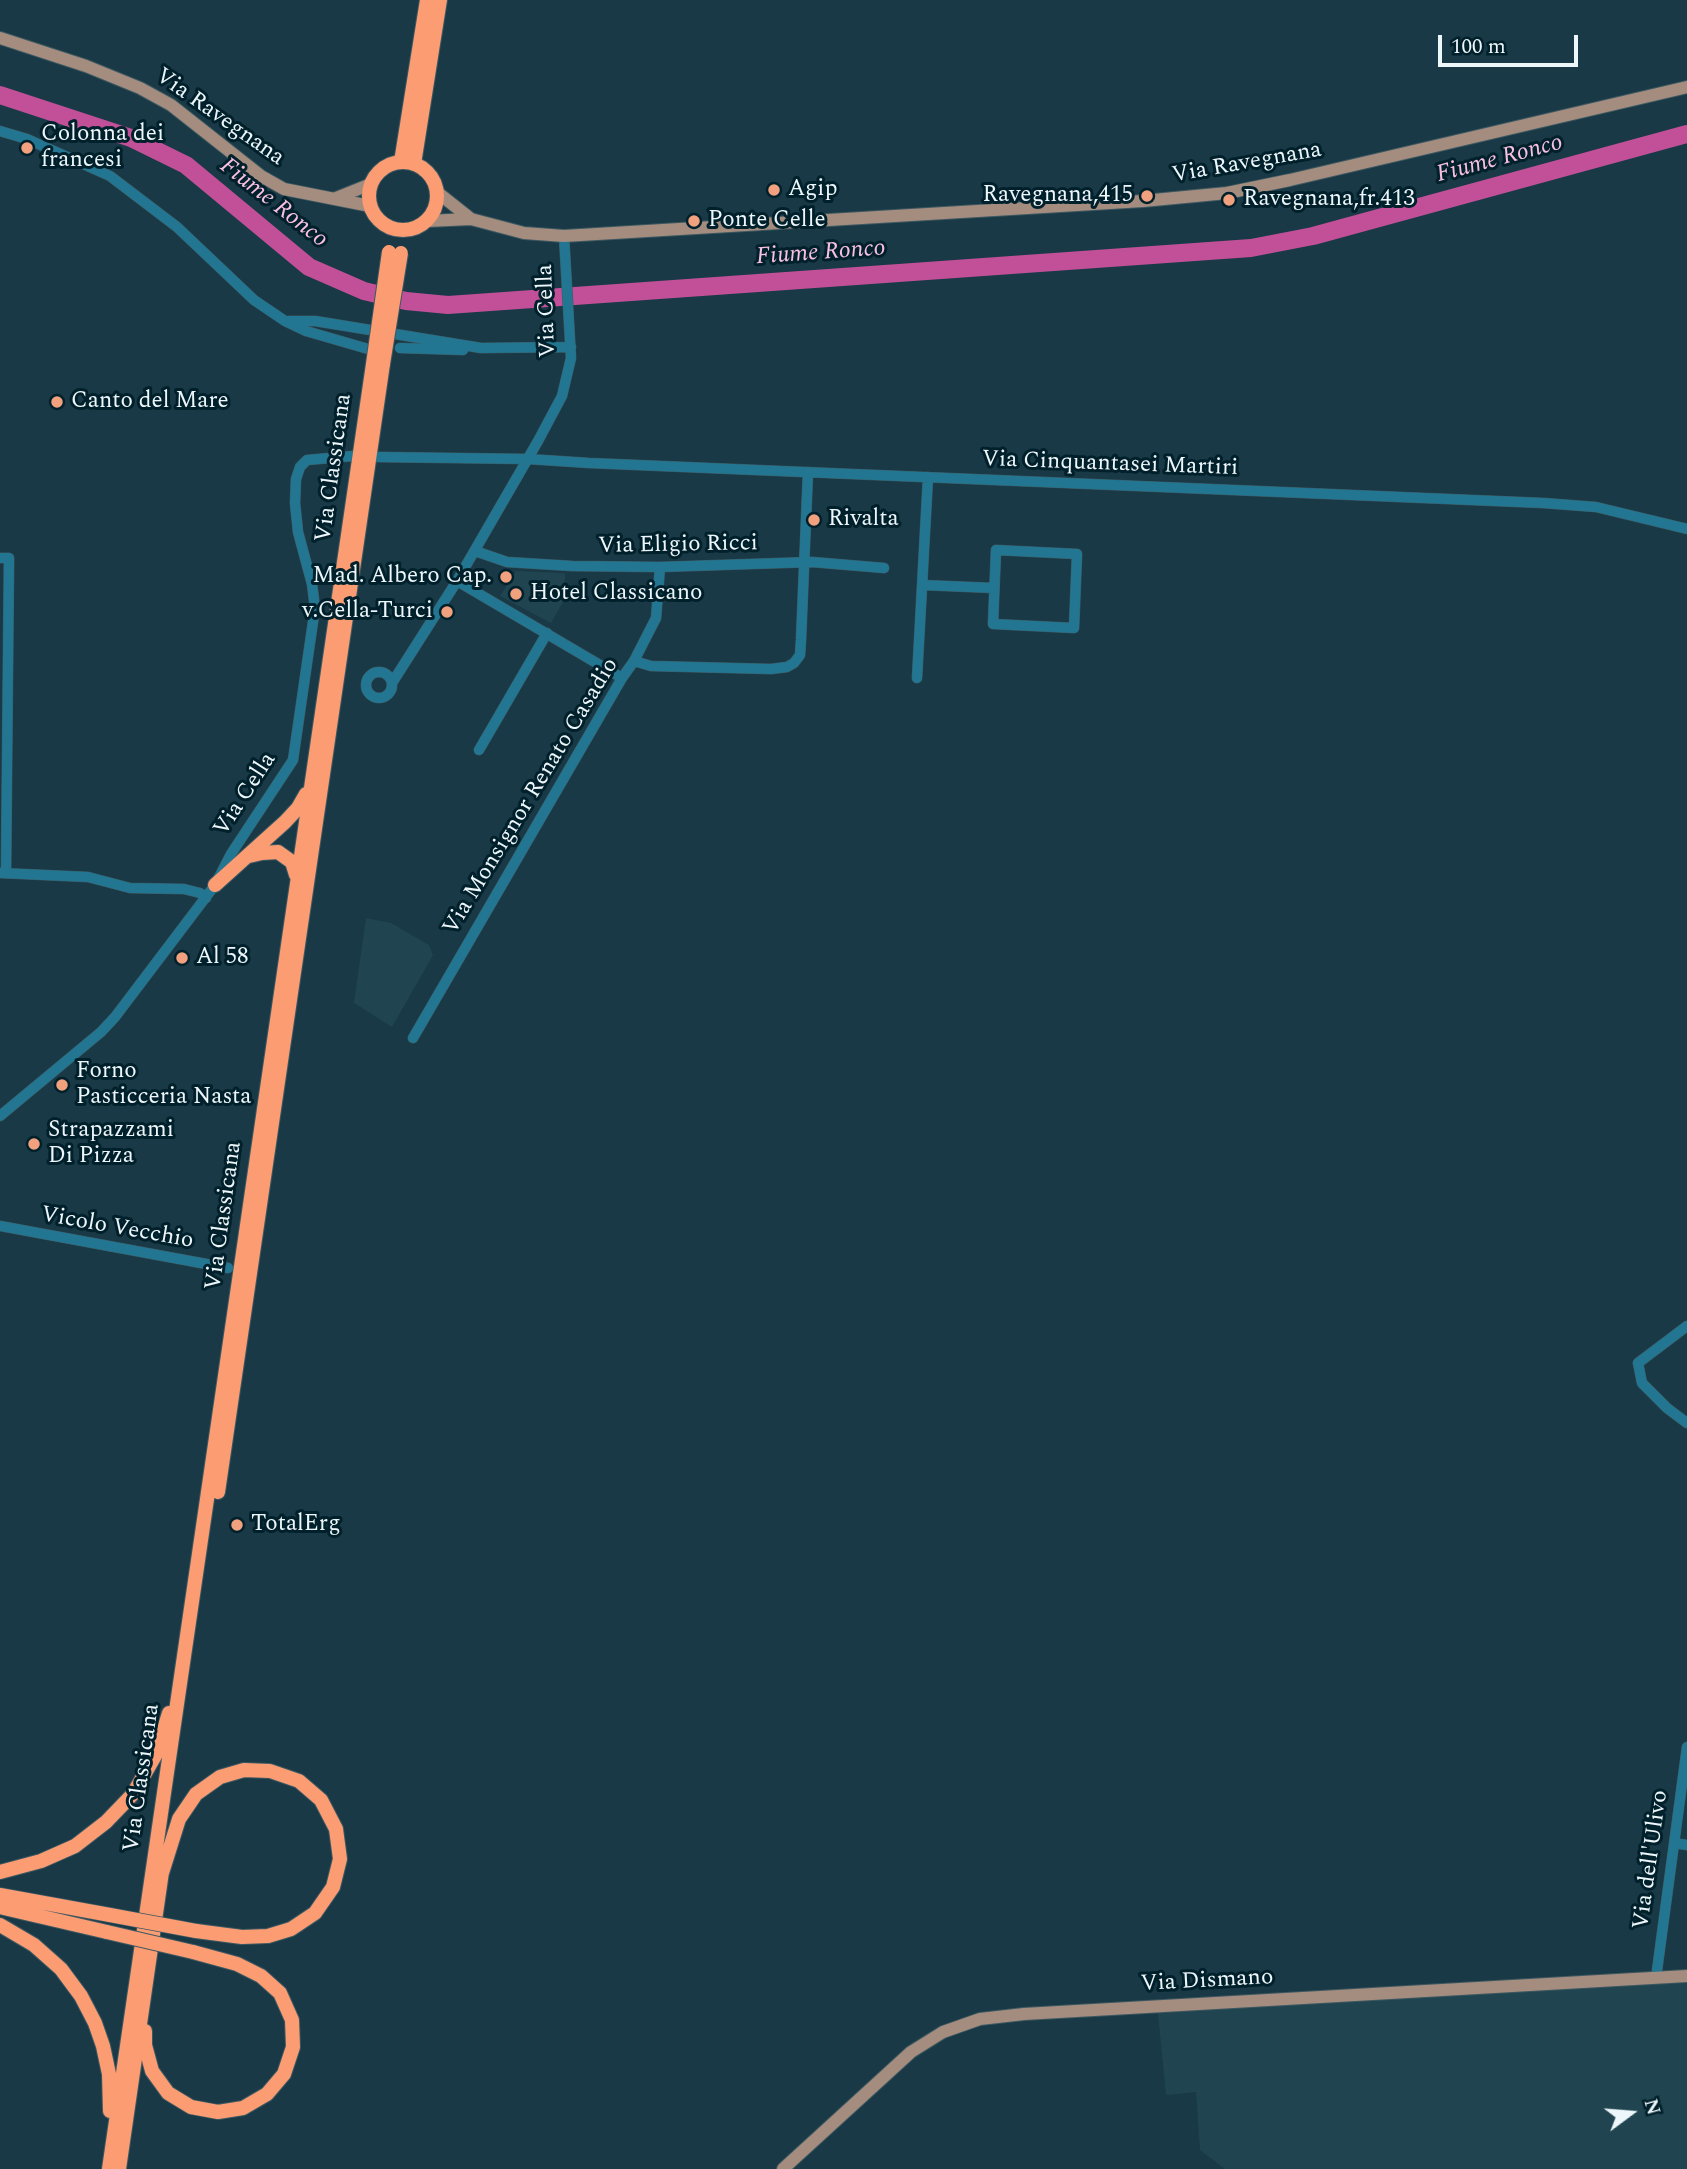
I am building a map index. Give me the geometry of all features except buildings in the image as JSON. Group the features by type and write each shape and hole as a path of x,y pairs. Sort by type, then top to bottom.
{"highway":[{"path":"407,163 427,0"},
{"path":"407,163 440,0"},
{"path":"407,163 430,175 437,192 433,212 427,221 416,228 398,230 379,220 370,206 371,184 386,167 407,163"},
{"name":"Via Classicana","path":"108,2169 310,787 398,230"},
{"name":"Via Classicana","path":"119,2169 377,359"},
{"path":"215,885 292,815 310,787"},
{"path":"245,858 278,852 292,862 297,877"},
{"path":"0,1872 41,1861 75,1846 106,1822 133,1794 156,1754 170,1711 181,1631 195,1581"},
{"path":"0,1895 196,1931 242,1937 268,1936 291,1929 315,1913 333,1888 340,1859 336,1829 321,1800 299,1781 270,1771 244,1770 220,1777 196,1794 179,1819 162,1873"},
{"path":"0,1907 193,1952 261,1976 280,1993 292,2020 293,2047 284,2074 267,2094 243,2108 218,2112 191,2107 168,2092 152,2071 145,2045 146,1983"},
{"path":"0,1925 34,1945 61,1969 81,1996 95,2023 109,2074 111,2105 102,2169"}],"main road":[{"name":"Via Ravegnana","path":"0,38 86,66 140,88 171,105 261,176 284,189 370,206"},
{"name":"Via Ravegnana","path":"427,221 471,219 564,242 1227,193 1687,87"},
{"name":"Via Ravegnana","path":"336,198 371,184"},
{"name":"Via Ravegnana","path":"437,192 471,219"},
{"name":"Via Dismano","path":"783,2169 911,2052 943,2032 980,2019 1024,2014 1687,1976"}],"street":[{"path":"0,131 27,139 110,176 177,227 254,300 285,321 377,359"},
{"name":"Via Cella","path":"392,683 475,551 556,410 565,387 571,343 564,242"},
{"path":"285,321 314,321 481,348"},
{"path":"400,348 464,350 571,343"},
{"name":"Via Cella","path":"0,1116 115,1017 206,898 231,854 293,760 298,741 315,608 312,584 298,532 295,503 297,472 303,463 312,458 353,456"},
{"path":"378,457 528,459"},
{"name":"Via Cinquantasei Martiri","path":"528,459 1543,503 1596,507 1687,529"},
{"path":"635,662 651,666 787,667 798,658 808,472"},
{"path":"917,678 928,477"},
{"path":"996,550 1077,554 1074,628 993,624 994,588 996,550"},
{"name":"Via Eligio Ricci","path":"475,551 507,562 572,566 660,567 805,562 884,568"},
{"path":"5,558 3,873 88,877 130,888 184,889 200,893 206,898"},
{"name":"Via Monsignor Renato Casadio","path":"413,1038 622,678 635,662 656,618 660,567"},
{"path":"457,581 622,678"},
{"path":"922,585 994,588"},
{"path":"479,750 547,633"},
{"name":"Vicolo Vecchio","path":"0,1226 228,1268"},
{"path":"1687,1326 1638,1363 1643,1383 1687,1423"},
{"name":"Via dell'Ulivo","path":"1656,1978 1687,1747"},
{"path":"1674,1843 1687,1845"}],"shaded area":[{"path":"516,571 565,573 564,600 551,623 500,596"},
{"path":"366,918 391,923 429,945 433,955 392,1027 354,1003"},
{"path":"1687,1983 1687,2169 1225,2169 1200,2150 1196,2092 1166,2095 1158,2013 1532,1989"}],"waterway":[{"name":"Fiume Ronco","path":"0,95 131,138 186,165 309,267 364,291 406,301 448,305 1251,248 1313,236 1687,134"}],"place":[{"name":"Colonna dei francesi","path":"27,148"},
{"name":"Agip","path":"774,190"},
{"name":"Ravegnana,415","path":"1147,196"},
{"name":"Ravegnana,fr.413","path":"1229,200"},
{"name":"Ponte Celle","path":"694,221"},
{"name":"Canto del Mare","path":"57,402"},
{"name":"Rivalta","path":"814,520"},
{"name":"Mad. Albero Cap.","path":"506,577"},
{"name":"Hotel Classicano","path":"516,594"},
{"name":"v.Cella-Turci","path":"447,612"},
{"name":"Al 58","path":"182,958"},
{"name":"Forno Pasticceria Nasta","path":"62,1085"},
{"name":"Strapazzami Di Pizza","path":"34,1144"},
{"name":"TotalErg","path":"237,1525"}]}
